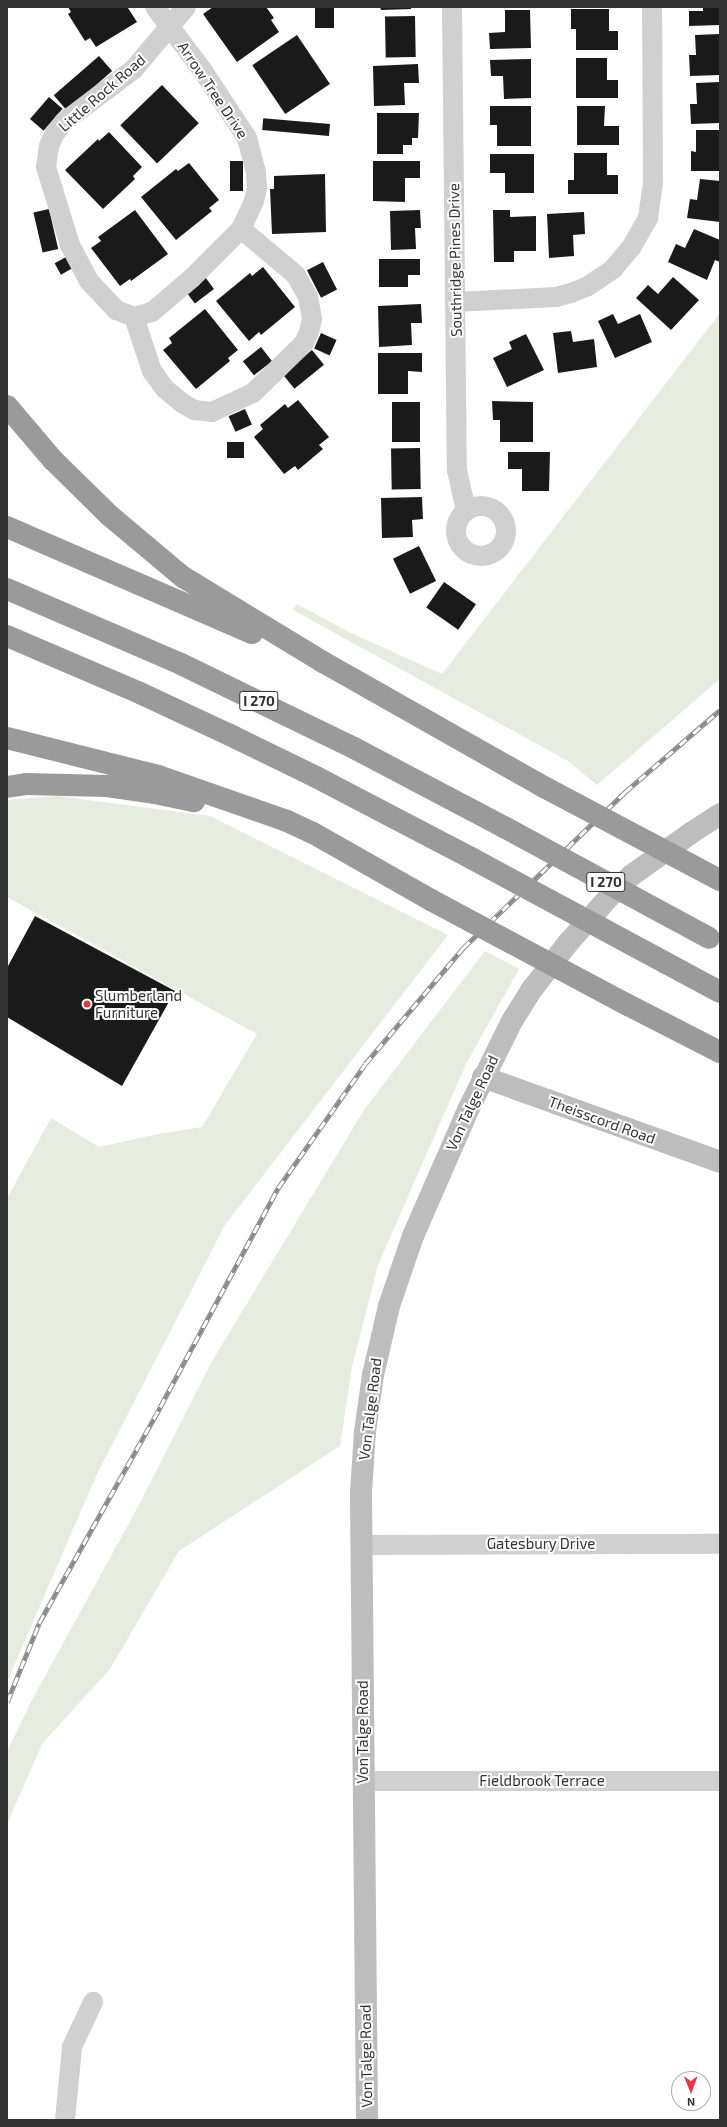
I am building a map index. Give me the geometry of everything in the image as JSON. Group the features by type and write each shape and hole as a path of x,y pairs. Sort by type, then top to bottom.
{"highway":[{"path":"7,406 58,466 109,515 183,576 240,613 323,662 544,787 720,880"},
{"path":"7,526 202,612 323,662"},
{"name":"I 270","path":"7,589 174,661 354,748 504,827 714,941"},
{"path":"7,636 142,694 316,777 471,858 720,992"},
{"path":"7,738 158,776 287,821 313,833 431,900 628,1005 720,1052"},
{"path":"7,787 26,784 107,786 156,793 287,821"}],"street":[{"name":"Arrow Tree Drive","path":"134,317 152,312 192,278 240,229 254,201 257,188 256,172 247,138 155,7"},
{"name":"Little Rock Road","path":"134,317 116,310 89,281 70,245 46,167 50,146 55,132 64,122 134,69 186,7"},
{"name":"Southridge Pines Drive","path":"452,7 457,470 466,511"},
{"path":"455,302 556,297 572,293 588,286 613,269 632,246 648,218 654,182 652,7"},
{"path":"134,317 152,371 165,389 182,403 194,410 212,412 252,392 304,343 312,319 308,297 296,275 240,229"},
{"name":"Von Talge Road","path":"367,2120 361,1492 373,1375 389,1306 413,1236 483,1077 512,1021 533,988 572,938 610,896 632,876 691,832 720,814"},
{"name":"Theisscord Road","path":"483,1077 720,1162"},
{"name":"Gatesbury Drive","path":"361,1545 720,1544"},
{"name":"Fieldbrook Terrace","path":"363,1781 720,1782"},
{"path":"65,2120 72,2047 93,2002"}],"shaded area":[{"path":"720,313 720,679 597,785 568,761 293,610 297,604 349,632 442,674"},
{"path":"57,796 210,816 448,935 225,1225 97,1474 7,1682 7,1198 51,1118 99,1147 158,1134 202,1127 257,1034 7,897 7,800"},
{"path":"485,951 519,969 466,1064 378,1265 352,1367 340,1446 179,1551 110,1669 42,1744 7,1824 7,1751 32,1700 140,1503 211,1363 364,1110"}],"building":[{"path":"68,7 130,7 128,8 137,22 96,47 90,38 85,41 68,14 71,12"},
{"path":"213,7 266,7 274,18 271,20 279,32 237,62 203,14"},
{"path":"315,7 334,7 334,28 315,28"},
{"path":"380,7 411,7 411,9 381,10"},
{"path":"703,7 720,7 720,25 689,26 689,11 703,11"},
{"path":"571,9 609,9 609,31 618,31 618,50 576,50 576,29 571,29"},
{"path":"505,10 530,10 531,48 490,49 489,33 505,32"},
{"path":"415,16 416,57 386,58 385,17"},
{"path":"720,34 720,75 690,76 689,55 696,55 695,35"},
{"path":"297,35 330,84 285,114 252,65"},
{"path":"99,56 112,71 67,110 54,95"},
{"path":"576,58 607,58 607,80 618,80 618,98 576,98"},
{"path":"531,59 531,98 504,99 503,76 491,76 490,60"},
{"path":"418,64 419,83 404,83 405,105 374,106 373,66"},
{"path":"720,82 720,123 691,124 690,104 697,104 696,83"},
{"path":"162,85 199,123 157,163 120,125"},
{"path":"49,97 63,109 44,131 30,119"},
{"path":"490,106 531,106 531,146 497,146 497,125 490,125"},
{"path":"577,106 605,106 604,126 619,126 619,145 577,145"},
{"path":"377,113 419,113 418,138 412,138 412,145 403,145 403,154 377,154"},
{"path":"263,118 330,124 329,136 262,130"},
{"path":"696,130 720,130 720,171 691,171 691,151 696,152"},
{"path":"109,132 142,167 133,176 135,179 103,209 65,170 98,139 99,141"},
{"path":"574,153 607,153 607,175 618,175 618,194 568,194 568,180 574,180"},
{"path":"490,154 534,154 534,193 505,193 505,173 490,173"},
{"path":"230,161 243,161 243,191 230,191"},
{"path":"373,161 420,161 420,178 405,178 405,202 373,201"},
{"path":"189,163 219,200 209,208 212,211 176,240 141,197 176,169 178,171"},
{"path":"325,174 326,232 272,234 270,189 274,189 274,176"},
{"path":"700,179 720,181 720,222 687,218 690,199 697,200"},
{"path":"49,209 58,249 43,253 33,213"},
{"path":"135,210 168,254 131,281 130,279 120,286 91,248 101,241 98,237"},
{"path":"420,210 421,228 415,228 416,249 391,250 390,211"},
{"path":"493,210 510,210 510,217 536,216 536,251 514,251 514,262 494,262"},
{"path":"584,212 585,234 573,235 574,256 549,258 547,214"},
{"path":"694,229 720,240 720,262 715,260 707,280 668,262 676,244 685,248"},
{"path":"66,257 72,268 61,275 55,263"},
{"path":"379,259 420,259 420,275 408,275 408,287 379,287"},
{"path":"323,262 337,290 321,298 307,270"},
{"path":"263,267 295,307 261,335 259,332 249,341 216,301 250,273 252,276"},
{"path":"205,277 214,289 195,303 186,291"},
{"path":"673,277 699,300 671,330 636,298 648,285 658,294"},
{"path":"421,304 422,323 411,323 412,345 379,347 378,306"},
{"path":"205,309 238,350 228,358 230,361 196,389 163,350 172,343 169,338"},
{"path":"613,314 618,324 640,314 652,342 615,358 598,321"},
{"path":"571,331 573,342 594,339 597,367 558,373 553,333"},
{"path":"321,333 337,340 330,355 314,349"},
{"path":"526,334 544,370 507,387 493,358 512,349 509,342"},
{"path":"261,347 272,361 254,375 243,361"},
{"path":"312,350 324,365 294,389 282,374"},
{"path":"378,353 422,353 422,372 408,371 408,394 378,394"},
{"path":"298,400 329,437 319,445 323,449 298,470 295,466 284,474 254,437 263,429 260,425 285,404 288,408"},
{"path":"492,401 533,402 533,442 500,442 500,420 493,420"},
{"path":"392,402 420,402 420,442 392,442"},
{"path":"245,409 252,425 235,432 229,416"},
{"path":"227,442 244,442 244,458 227,458"},
{"path":"420,448 421,489 392,489 391,449"},
{"path":"508,452 550,452 549,491 522,491 522,469 508,469"},
{"path":"422,497 423,519 412,520 413,537 382,538 381,498"},
{"path":"419,546 436,581 410,594 393,559"},
{"path":"444,582 476,604 458,630 426,607"},
{"name":"Slumberland Furniture","path":"35,916 175,991 122,1086 7,1017 7,968"}],"railway":[{"path":"7,1702 39,1623 160,1407 278,1188 365,1064 463,948 625,792 720,710"}],"place":[{"name":"Slumberland Furniture","path":"87,1004"}]}
